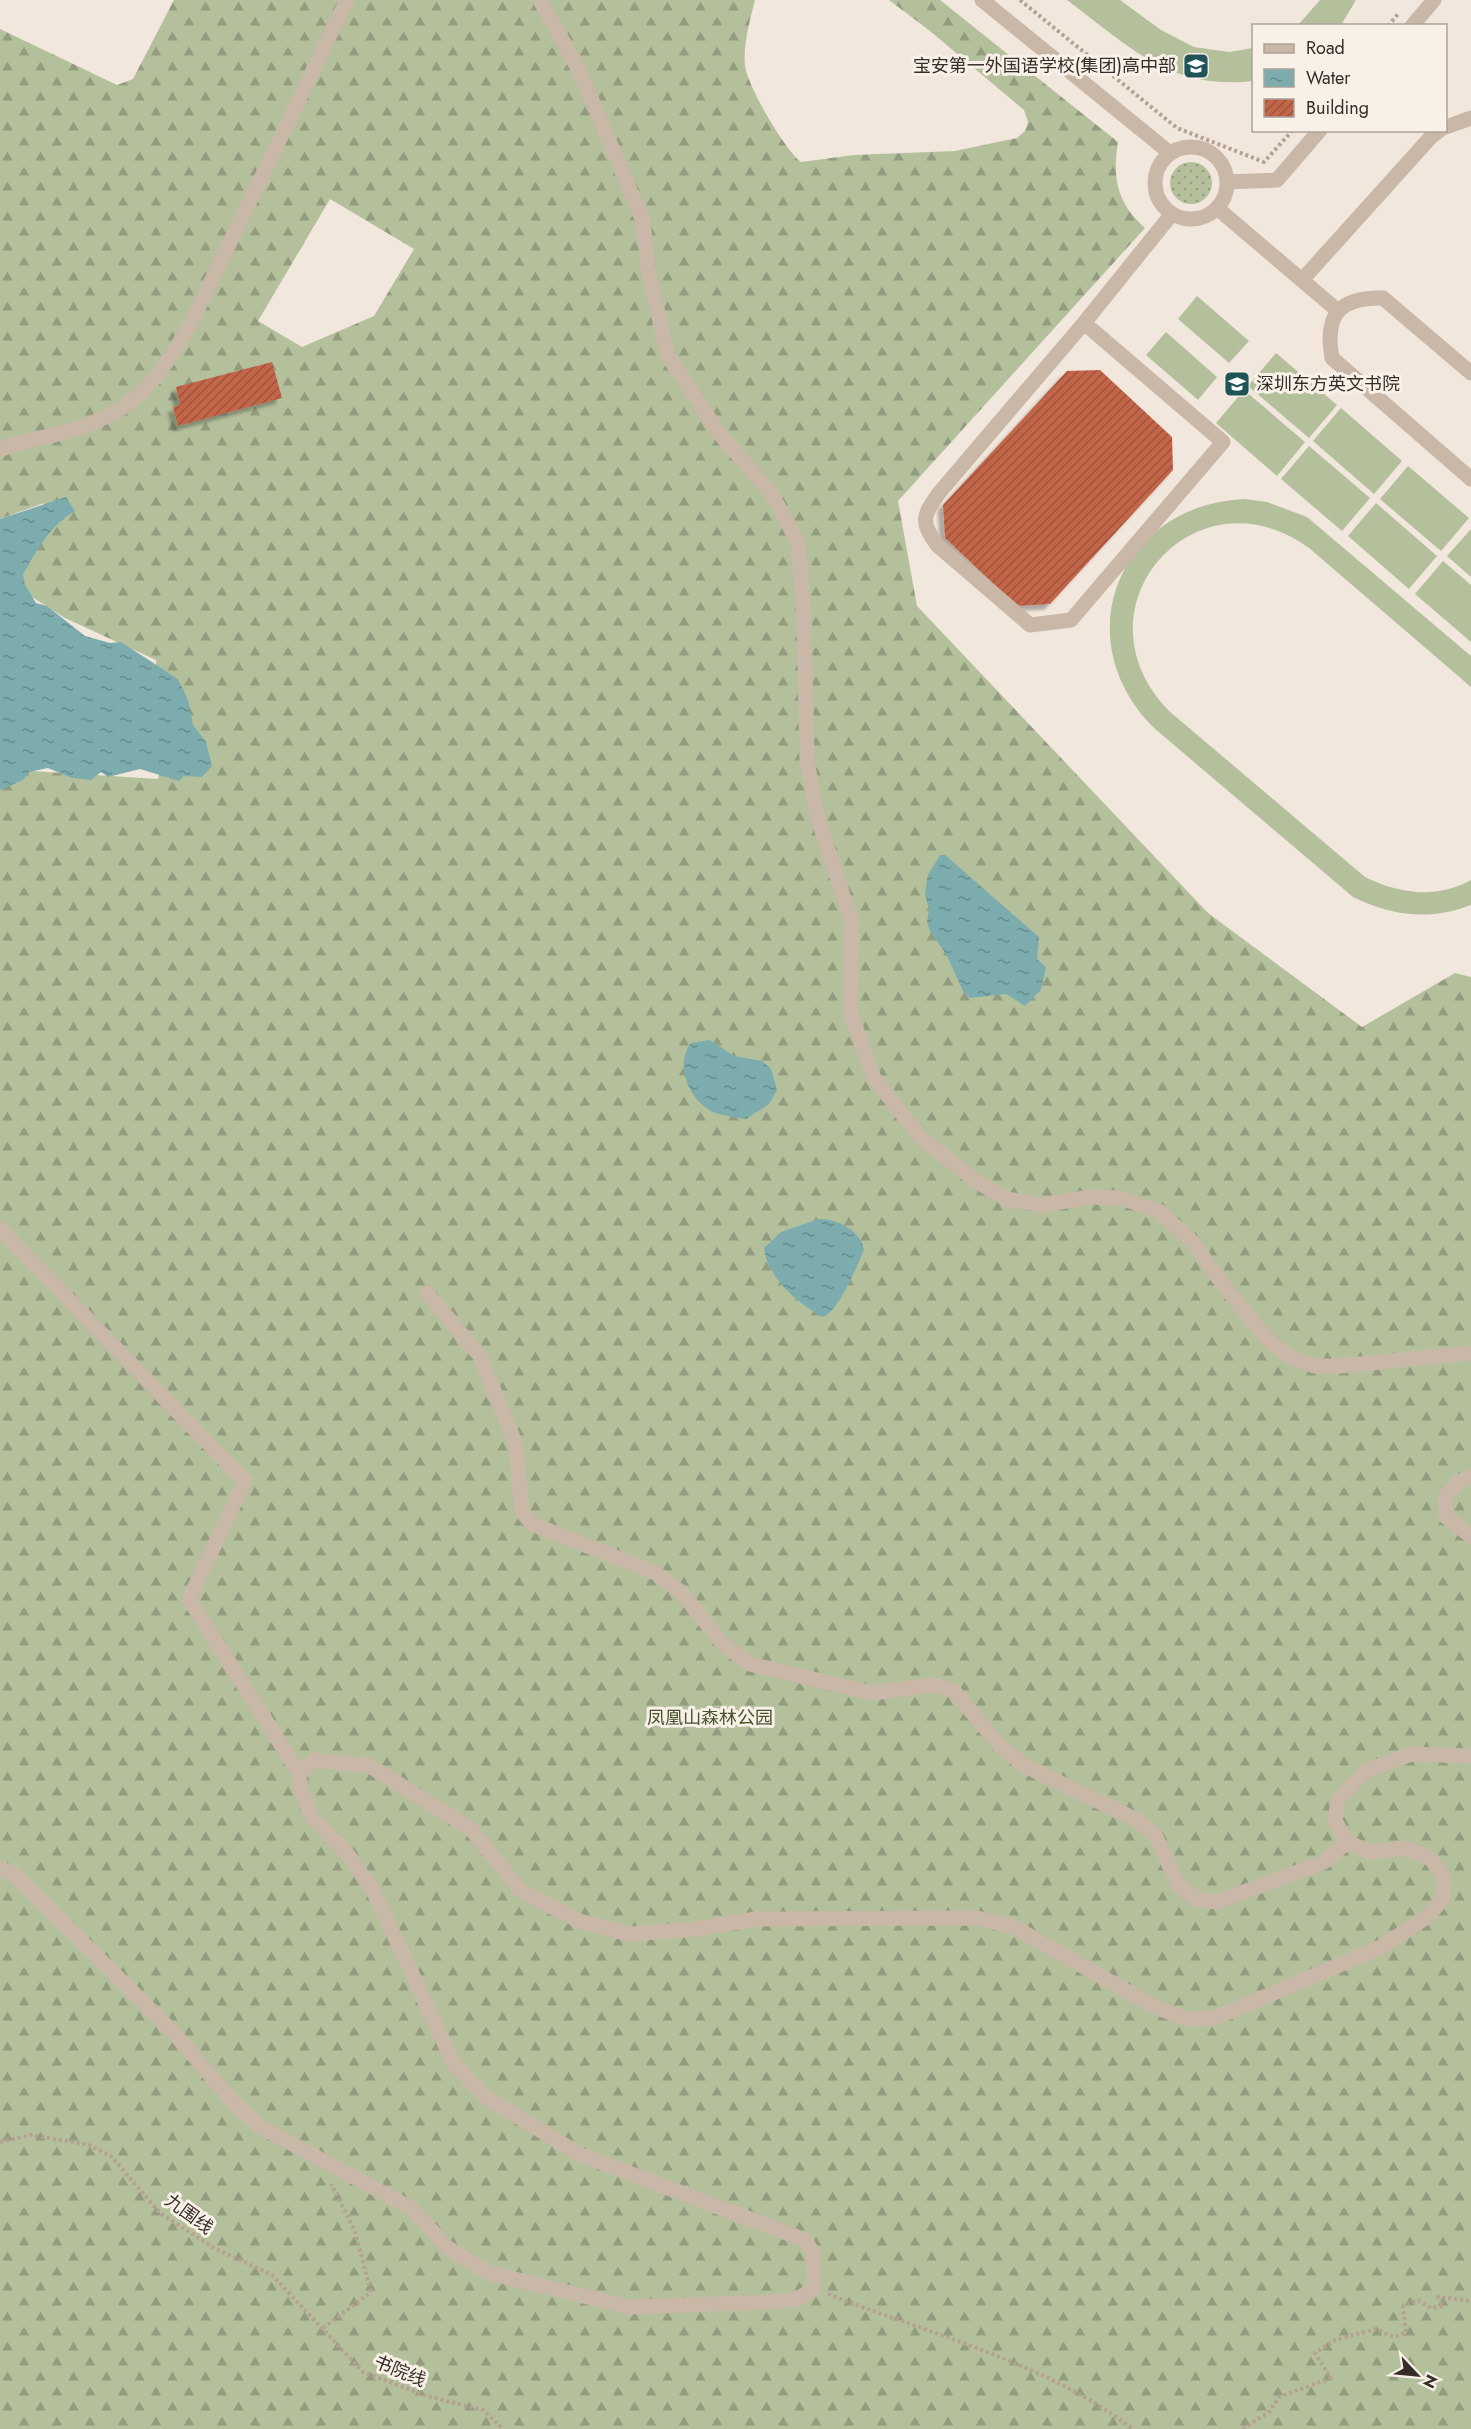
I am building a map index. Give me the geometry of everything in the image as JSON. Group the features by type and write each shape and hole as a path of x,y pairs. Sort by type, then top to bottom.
{"street":[{"path":"0,450 22,440 59,434 104,420 142,394 164,368 190,325 348,0"},
{"path":"540,0 580,72 643,221 649,274 668,356 719,434 771,493 798,542 804,614 807,761 817,816 852,923 850,1012 874,1078 920,1137 976,1181 1007,1199 1042,1205 1091,1197 1121,1198 1159,1211 1192,1241 1224,1286 1267,1339 1290,1358 1314,1366 1340,1366 1471,1353"},
{"path":"982,0 1170,153"},
{"path":"1414,24 1434,0"},
{"path":"1447,128 1471,118"},
{"path":"1227,183 1277,180 1318,132"},
{"path":"1302,280 1438,132"},
{"path":"1191,146 1212,153 1221,162 1227,183 1226,194 1217,208 1204,217 1194,220 1171,214 1157,198 1154,179 1158,165 1170,153 1191,146"},
{"path":"1217,208 1337,310"},
{"path":"1084,323 1223,442 1071,620 1030,625 937,545 926,529 925,514 939,493 1084,323 1171,214"},
{"path":"1470,370 1383,298 1352,301 1337,310 1330,329 1332,358 1471,479"},
{"path":"0,1229 245,1481 189,1599 299,1773 300,1790 313,1818 346,1852 373,1890 454,2064 486,2097 579,2154 805,2240 813,2253 814,2289 797,2299 771,2302 628,2307 535,2286 486,2272 447,2247 411,2208 259,2126 232,2102 174,2033 16,1876 0,1868"},
{"path":"428,1293 480,1356 516,1445 522,1512 532,1524 656,1574 682,1593 723,1644 750,1664 872,1693 933,1685 953,1690 1001,1747 1025,1766 1137,1820 1155,1834 1179,1886 1196,1899 1217,1902 1324,1862 1347,1842"},
{"path":"1471,1477 1458,1482 1445,1496 1446,1517 1471,1536"},
{"path":"299,1773 315,1760 370,1766 471,1829 520,1890 579,1921 629,1934 696,1929 756,1919 977,1918 1014,1928 1151,2005 1186,2019 1215,2018 1380,1947 1426,1917 1443,1899 1444,1876 1431,1859 1407,1848 1370,1852 1347,1842 1335,1821 1338,1799 1367,1770 1412,1754 1471,1756"}],"path":[{"path":"1020,0 1177,128 1264,162 1291,132"},
{"name":"九围线","path":"0,2142 31,2135 89,2145 111,2156 160,2213 216,2249 272,2275 323,2328"},
{"path":"318,2157 354,2229 371,2292 323,2328"},
{"path":"814,2289 903,2319 1034,2371 1103,2406 1133,2429"},
{"path":"1243,2429 1269,2412 1279,2397 1330,2378 1315,2353 1335,2340 1376,2329 1394,2337 1406,2333 1404,2306 1418,2300 1431,2308 1443,2306 1438,2297 1471,2301"},
{"name":"书院线","path":"323,2328 363,2372 427,2396 483,2410 503,2429"}],"green space":[{"name":"凤凰山森林公园","path":"174,0 755,0 745,49 747,75 759,102 777,132 801,162 854,155 955,151 1017,138 1025,131 1028,122 1024,110 930,31 889,0 940,0 1118,142 1116,167 1119,189 1128,209 1145,228 898,501 917,606 1208,913 1362,1027 1455,973 1471,977 1471,2429 0,2429 0,769 158,779 173,721 156,701 156,660 65,618 7,581 44,503 0,519 0,29 117,85 133,79","holes":["330,199 414,249 374,316 302,347 258,321"]},
{"path":"1067,0 1120,0 1161,30 1194,47 1229,52 1252,48 1252,81 1224,82 1198,79 1174,72 1152,62"},
{"path":"1320,0 1356,0 1342,24 1299,24"},
{"path":"1191,162 1206,168 1212,183 1206,198 1191,204 1176,198 1170,183 1176,168"},
{"path":"1197,296 1249,341 1229,363 1178,319"},
{"path":"1166,332 1217,377 1198,400 1146,355"},
{"path":"1276,353 1337,405 1309,438 1248,386"},
{"path":"1244,390 1305,442 1277,476 1216,423"},
{"path":"1341,408 1402,461 1374,494 1313,441"},
{"path":"1309,446 1370,498 1342,531 1281,479"},
{"path":"1408,466 1469,518 1441,551 1380,499"},
{"path":"1245,499 1267,502 1307,517 1471,656 1471,687 1309,548 1266,527 1225,524 1188,536 1159,560 1139,593 1133,631 1142,672 1169,711 1365,877 1391,887 1418,892 1445,890 1471,880 1471,905 1441,913 1411,914 1382,909 1353,897 1154,728 1127,693 1113,655 1110,617 1119,582 1138,550 1165,524 1202,507"},
{"path":"1376,503 1437,556 1409,589 1348,536"},
{"path":"1471,529 1471,577 1447,556"},
{"path":"1443,561 1471,585 1471,642 1415,594"}],"water":[{"path":"66,497 75,511 52,530 39,548 23,575 25,585 36,603 47,606 85,636 110,643 121,642 178,679 188,700 193,725 206,742 212,766 202,777 184,776 179,781 140,769 108,777 101,772 91,780 72,778 48,768 29,772 23,780 0,790 0,519"},
{"path":"940,855 945,855 1039,937 1037,959 1046,967 1041,990 1025,1006 1006,994 970,998 964,993 946,954 930,931 927,922 929,910 925,894 928,875"},
{"path":"710,1040 734,1056 762,1061 771,1069 777,1090 769,1104 746,1119 713,1112 697,1099 687,1081 684,1061 691,1043"},
{"path":"819,1219 840,1223 847,1227 859,1237 864,1250 840,1298 828,1314 822,1317 794,1297 778,1280 771,1270 764,1248 781,1232"}],"building":[{"path":"272,362 282,398 178,426 173,407 180,405 176,387"},
{"path":"1100,370 1172,437 1173,470 1050,604 1017,606 945,538 943,505 1067,371"}],"place":[{"name":"宝安第一外国语学校(集团)高中部","path":"1196,66"},
{"name":"深圳东方英文书院","path":"1237,384"}]}
